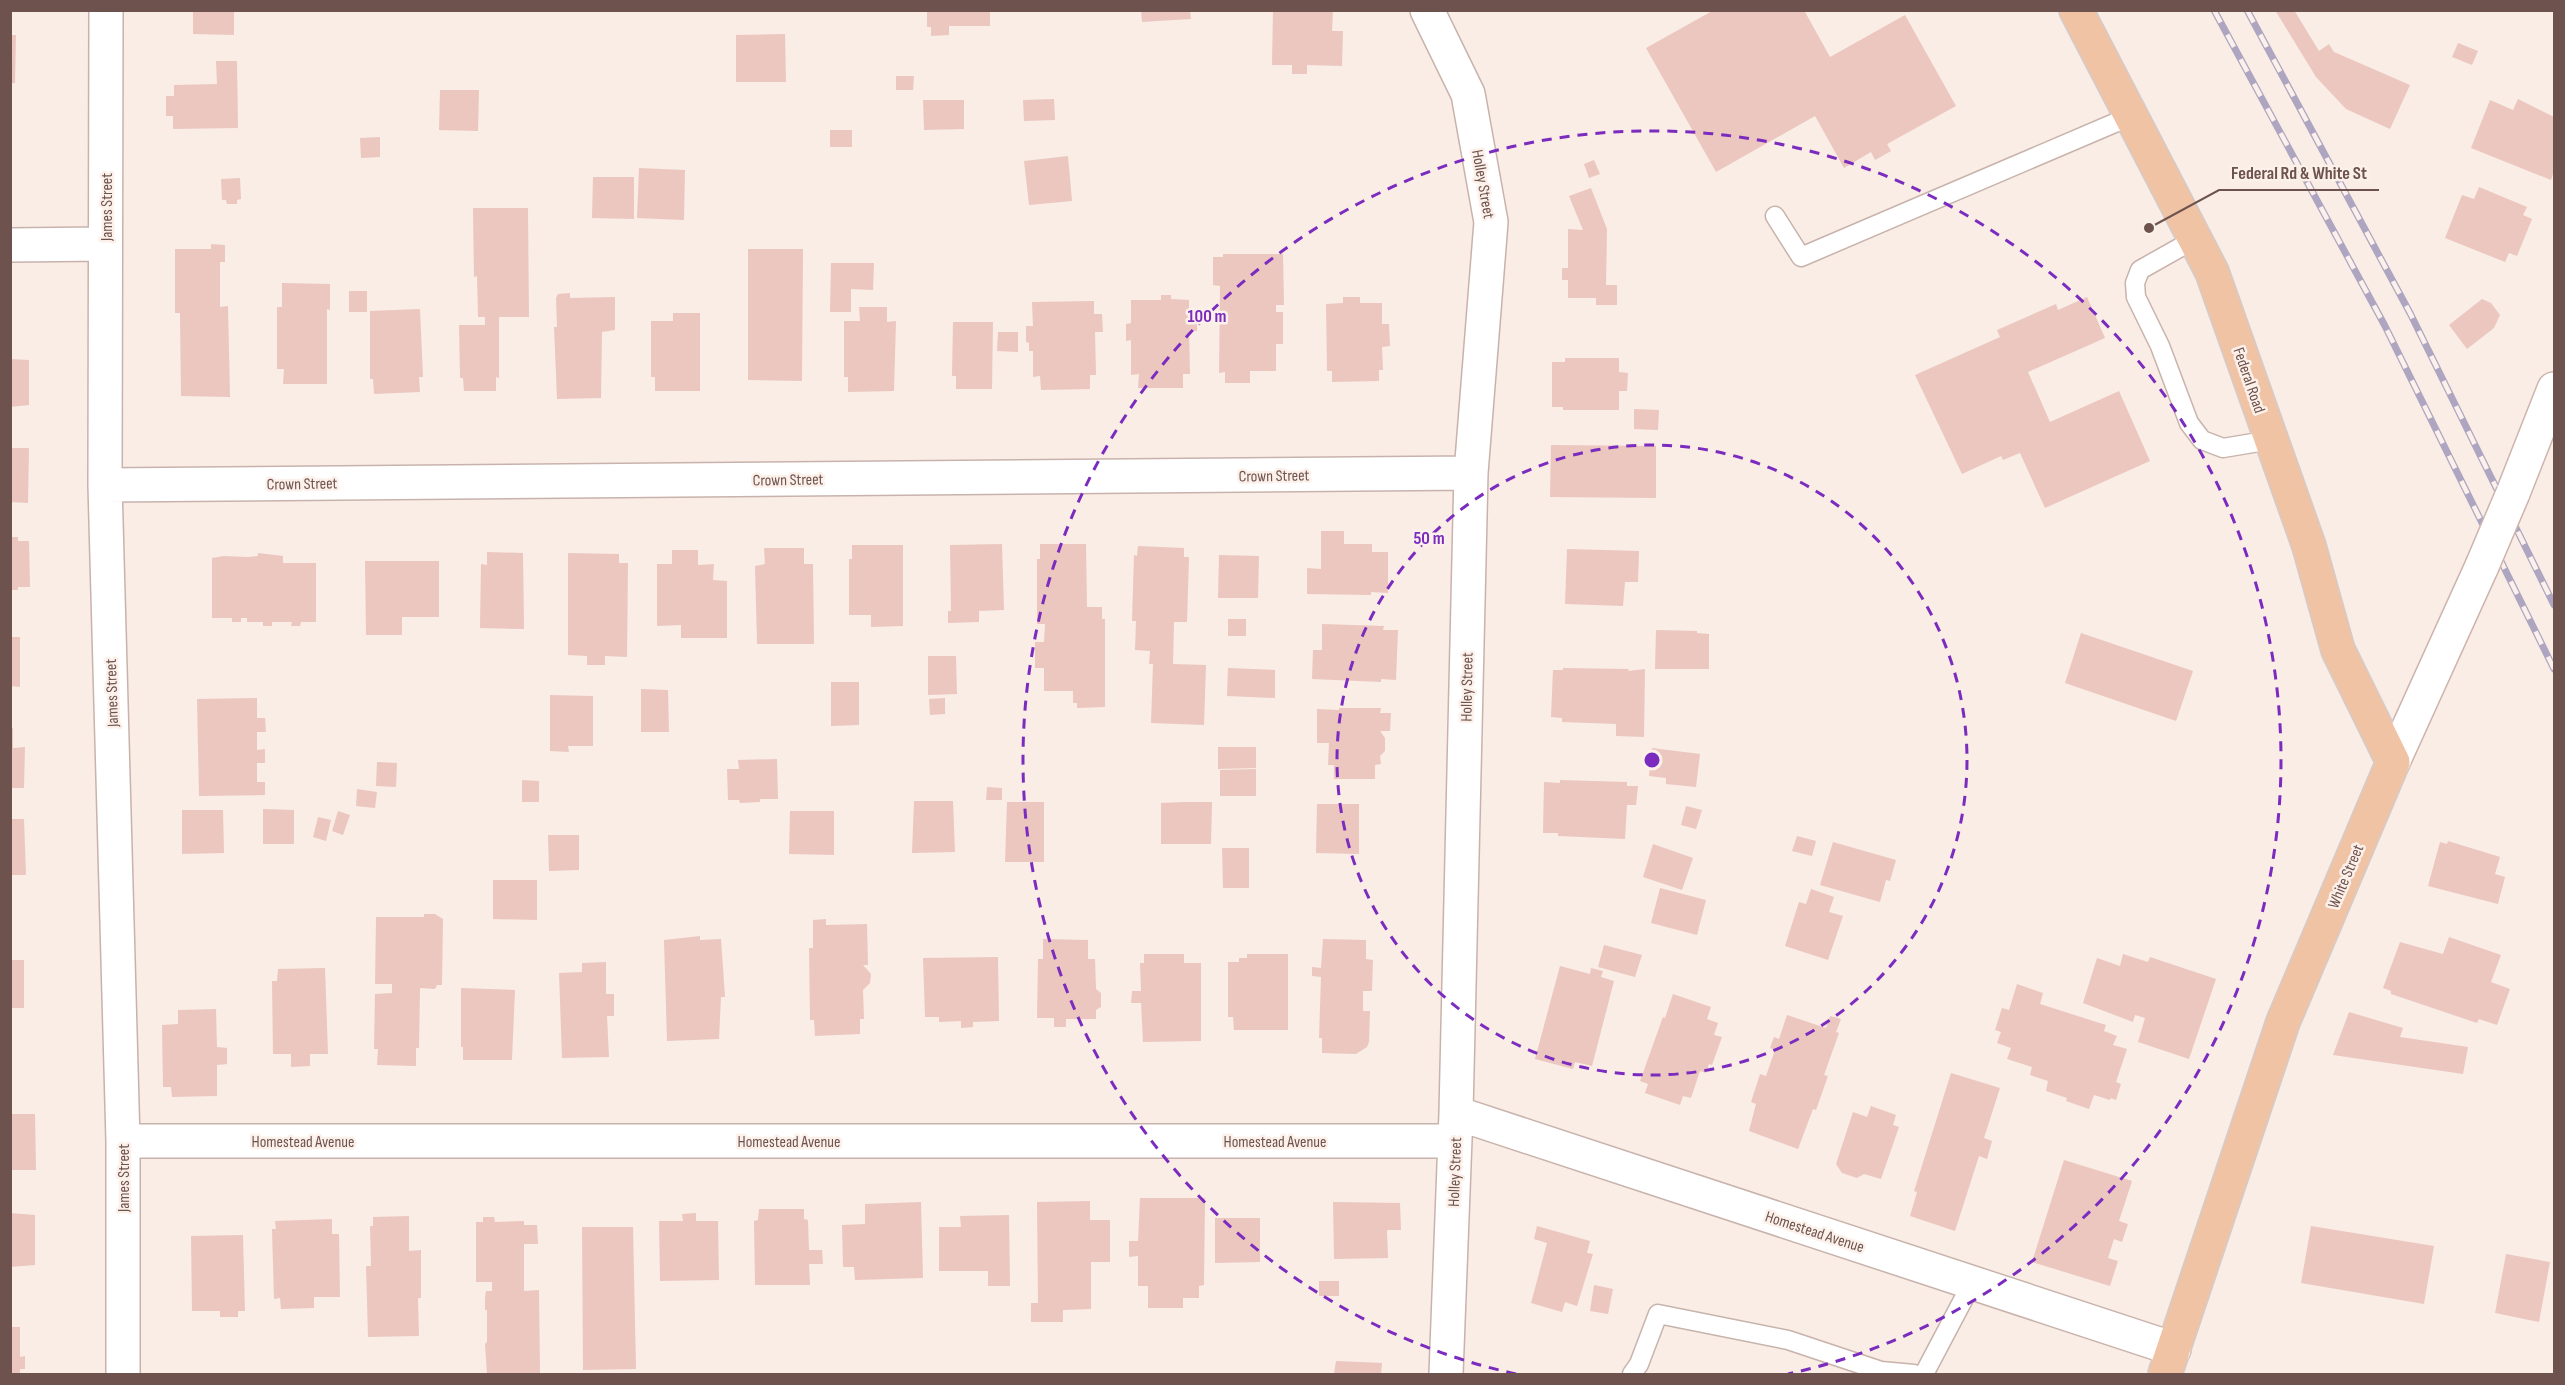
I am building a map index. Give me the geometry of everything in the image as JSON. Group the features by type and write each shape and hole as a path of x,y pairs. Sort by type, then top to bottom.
{"main road":[{"name":"Federal Road","path":"2076,10 2212,272 2309,546 2338,650 2393,762"},
{"name":"White Street","path":"2169,1362 2283,1022 2393,762"}],"street":[{"name":"James Street","path":"106,10 105,485 123,1141 123,1374"},
{"name":"Holley Street","path":"1427,10 1468,94 1491,222 1471,473 1455,1127 1446,1374"},
{"path":"10,245 105,244"},
{"name":"White Street","path":"2393,762 2482,566 2554,389"},
{"name":"Crown Street","path":"105,485 1471,473"},
{"name":"Homestead Avenue","path":"123,1141 1455,1127 1972,1282 2169,1362"}],"lane":[{"path":"1775,216 1801,257 2131,116"},
{"path":"2195,239 2140,270 2135,284 2136,297 2160,346 2189,423 2202,441 2223,448 2271,440"},
{"path":"1924,1374 1972,1282"},
{"path":"1632,1374 1639,1364 1658,1314 1788,1340 1881,1371 1914,1374"}],"building":[{"path":"193,10 234,10 234,35 193,34"},
{"path":"927,10 990,10 990,26 949,26 949,35 931,36 931,27 927,27"},
{"path":"1141,10 1190,10 1191,19 1142,22"},
{"path":"1273,10 1333,10 1332,31 1343,31 1342,66 1307,65 1307,74 1292,74 1292,65 1272,65"},
{"path":"1714,10 1804,10 1830,57 1905,15 1956,106 1887,144 1891,151 1875,160 1871,152 1844,168 1815,116 1716,172 1646,48"},
{"path":"2275,10 2294,10 2319,51 2329,44 2334,52 2410,85 2390,129 2346,109 2316,77"},
{"path":"785,34 786,82 736,82 736,35"},
{"path":"10,35 16,35 15,83 10,83"},
{"path":"2458,43 2478,51 2472,65 2452,57"},
{"path":"216,61 237,61 238,128 173,129 173,116 166,116 166,96 174,96 174,85 217,84"},
{"path":"896,76 914,76 913,90 896,90"},
{"path":"440,90 479,90 478,131 439,130"},
{"path":"1054,99 1055,120 1024,121 1023,100"},
{"path":"2518,99 2554,117 2554,171 2551,180 2471,148 2490,100 2513,110"},
{"path":"923,100 964,100 964,129 924,130"},
{"path":"830,130 852,130 852,147 830,147"},
{"path":"380,137 380,157 361,158 360,138"},
{"path":"1068,156 1072,201 1029,205 1024,161"},
{"path":"1594,160 1600,174 1589,178 1584,164"},
{"path":"639,168 685,170 684,220 637,218"},
{"path":"593,177 634,177 634,219 592,218"},
{"path":"240,178 241,199 237,200 237,204 227,204 226,200 222,200 221,179"},
{"path":"2479,187 2527,207 2523,215 2532,219 2517,256 2509,253 2505,262 2445,238 2462,195 2474,199"},
{"path":"1591,188 1607,229 1606,285 1617,285 1617,305 1596,305 1596,298 1568,298 1568,280 1562,280 1562,268 1568,268 1568,229 1583,230 1569,196"},
{"path":"473,208 528,208 529,317 499,317 499,378 496,377 496,391 464,391 463,378 460,378 459,325 485,325 485,317 478,317 477,276 474,277"},
{"path":"211,244 225,245 225,262 220,262 220,307 228,306 230,397 181,396 180,313 175,313 175,249 211,249"},
{"path":"748,249 803,249 802,381 748,380"},
{"path":"1223,254 1283,254 1284,305 1276,305 1276,312 1283,312 1283,344 1276,344 1276,371 1250,371 1250,383 1225,383 1225,372 1219,373 1220,286 1213,285 1213,257 1223,257"},
{"path":"831,263 874,263 873,290 851,289 851,312 830,312"},
{"path":"282,283 330,284 330,310 327,309 327,384 283,384 284,369 277,369 277,307 282,307"},
{"path":"349,291 367,291 367,312 349,312"},
{"path":"570,293 570,298 615,297 615,330 602,332 601,398 557,399 554,327 557,327 556,298 558,294"},
{"path":"1161,295 1171,295 1171,299 1189,300 1189,312 1197,313 1197,331 1189,331 1190,374 1183,374 1183,388 1138,388 1139,374 1131,375 1131,340 1126,341 1126,324 1131,323 1131,300 1161,300"},
{"path":"1343,297 1360,297 1360,303 1382,303 1382,324 1389,324 1390,346 1382,347 1383,370 1379,370 1379,381 1332,382 1332,371 1327,371 1326,304 1343,303"},
{"path":"2087,297 2105,338 2028,372 2050,422 2119,391 2150,461 2045,508 2020,453 2003,460 2001,456 1962,474 1915,375 2000,337 1997,330 2056,304 2058,310"},
{"path":"2482,299 2491,303 2500,315 2494,328 2467,349 2449,325"},
{"path":"1094,301 1094,314 1102,314 1103,332 1095,332 1096,375 1090,375 1090,389 1041,390 1040,376 1033,377 1033,351 1029,351 1029,343 1026,342 1026,326 1033,326 1032,302"},
{"path":"859,307 887,307 887,322 896,321 894,391 848,392 848,377 844,377 844,321 860,321"},
{"path":"420,309 423,377 419,377 420,392 374,394 373,379 370,379 370,311"},
{"path":"673,313 700,313 700,391 655,391 655,377 651,377 651,321 673,321"},
{"path":"953,322 993,322 992,389 956,389 956,376 952,376"},
{"path":"998,332 1018,332 1018,352 997,351"},
{"path":"1565,358 1619,358 1619,372 1628,373 1627,391 1619,391 1619,410 1563,410 1563,407 1552,407 1552,362 1565,362"},
{"path":"10,359 29,360 29,405 10,407"},
{"path":"1634,409 1659,410 1658,430 1634,429"},
{"path":"1551,445 1656,446 1656,498 1550,497"},
{"path":"10,448 29,448 28,503 10,502"},
{"path":"1321,531 1344,531 1344,544 1372,544 1372,552 1388,552 1388,593 1307,594 1307,568 1321,569"},
{"path":"10,537 18,537 18,541 29,541 30,587 10,590"},
{"path":"1002,544 1004,610 979,611 979,622 948,623 948,611 951,611 950,545"},
{"path":"1040,544 1086,544 1087,607 1102,607 1102,619 1105,619 1105,707 1077,708 1077,703 1073,703 1073,691 1044,691 1044,668 1035,668 1035,642 1044,642 1045,624 1037,624 1037,559 1040,559"},
{"path":"852,545 903,545 903,626 871,627 871,615 849,615 849,559 852,559"},
{"path":"1138,546 1184,548 1184,557 1189,557 1187,622 1174,622 1173,664 1206,665 1204,725 1151,723 1153,664 1149,664 1150,651 1135,650 1136,621 1132,621 1134,555 1137,556"},
{"path":"764,548 804,548 804,564 813,564 814,644 757,644 755,566 765,564"},
{"path":"1567,549 1639,551 1638,582 1625,582 1623,606 1565,604"},
{"path":"672,550 698,550 698,565 714,564 713,580 727,581 727,638 681,638 681,625 657,626 657,564 672,564"},
{"path":"487,552 523,553 524,629 480,628 481,564 487,565"},
{"path":"258,553 283,556 283,563 316,563 316,622 301,622 300,626 291,626 292,622 272,622 272,626 263,626 263,622 247,622 247,618 241,618 241,622 232,622 232,618 212,618 212,558 258,556"},
{"path":"568,553 619,554 619,563 628,563 627,657 605,656 605,665 587,665 587,656 568,655"},
{"path":"1219,555 1259,556 1258,598 1218,598"},
{"path":"365,561 439,561 439,617 402,617 402,635 366,635"},
{"path":"1228,619 1246,619 1246,636 1228,636"},
{"path":"1322,624 1384,626 1383,630 1398,630 1396,680 1381,679 1381,682 1312,679 1313,650 1322,650"},
{"path":"1656,630 1697,631 1697,633 1709,634 1709,669 1655,669"},
{"path":"2081,633 2193,671 2176,721 2065,683"},
{"path":"10,637 20,637 20,687 10,686"},
{"path":"928,656 956,656 957,694 928,695"},
{"path":"1228,668 1275,670 1275,698 1227,696"},
{"path":"1563,668 1629,669 1628,671 1645,669 1644,737 1616,736 1616,724 1562,722 1562,718 1551,717 1553,670 1563,670"},
{"path":"831,682 859,682 859,725 831,726"},
{"path":"641,689 668,690 669,732 641,732"},
{"path":"550,695 593,696 593,746 568,746 569,752 550,751"},
{"path":"257,698 257,718 265,718 266,732 257,732 257,750 265,749 265,763 257,763 257,782 265,782 265,795 199,796 197,699"},
{"path":"945,698 945,714 930,715 929,699"},
{"path":"1339,708 1381,708 1380,713 1391,713 1390,731 1380,731 1385,738 1385,751 1380,756 1381,764 1375,765 1375,779 1334,779 1334,765 1328,765 1329,743 1317,743 1317,709 1339,710"},
{"path":"10,728 13,728 13,748 25,747 24,788 10,788"},
{"path":"1218,747 1256,747 1256,768 1218,769"},
{"path":"1652,748 1700,754 1696,787 1666,784 1666,778 1649,776"},
{"path":"777,759 778,799 760,799 760,802 740,803 739,800 728,800 727,769 739,769 738,760"},
{"path":"377,762 397,763 396,787 376,786"},
{"path":"1256,769 1256,796 1220,796 1220,770"},
{"path":"522,780 539,781 539,802 522,802"},
{"path":"1560,780 1627,782 1627,786 1638,786 1636,805 1627,805 1625,839 1558,836 1558,833 1543,833 1544,782 1560,783"},
{"path":"987,787 1002,788 1002,800 986,800"},
{"path":"357,789 377,792 375,808 356,806"},
{"path":"914,801 953,801 955,852 912,853"},
{"path":"1007,802 1044,802 1044,862 1005,862"},
{"path":"1212,802 1211,844 1161,844 1161,803"},
{"path":"1317,804 1359,804 1359,854 1316,853"},
{"path":"1686,806 1702,810 1696,829 1681,825"},
{"path":"263,809 294,810 294,844 263,844"},
{"path":"182,810 223,810 224,853 182,854"},
{"path":"338,811 350,815 343,835 332,831"},
{"path":"790,811 834,811 834,855 789,854"},
{"path":"318,817 331,820 326,841 313,837"},
{"path":"10,819 24,819 26,875 10,875"},
{"path":"548,835 579,835 579,870 549,871"},
{"path":"1797,836 1816,841 1812,856 1792,851"},
{"path":"2448,841 2500,857 2495,874 2505,877 2498,904 2428,886 2440,842 2447,844"},
{"path":"1833,842 1896,860 1890,881 1886,880 1880,902 1820,885"},
{"path":"1653,844 1693,858 1682,890 1643,877"},
{"path":"1222,848 1249,848 1249,888 1223,888"},
{"path":"493,880 537,880 537,920 493,919"},
{"path":"1660,888 1706,900 1697,935 1651,923"},
{"path":"1811,889 1834,897 1829,912 1843,916 1828,960 1785,946 1799,902 1806,904"},
{"path":"424,914 435,914 443,919 442,985 437,985 435,989 420,988 419,1048 416,1048 416,1066 377,1065 378,1049 374,1049 375,994 392,993 392,984 375,984 376,917 424,917"},
{"path":"826,919 826,925 867,924 868,965 863,965 871,974 870,983 863,990 864,1019 860,1019 860,1034 815,1036 814,1020 810,1020 809,948 813,948 813,920"},
{"path":"700,936 700,940 721,939 725,997 721,997 719,1039 667,1041 664,940"},
{"path":"2449,937 2501,955 2491,982 2510,989 2497,1025 2479,1019 2477,1023 2391,994 2391,991 2383,988 2400,942 2443,954"},
{"path":"1043,939 1088,940 1088,959 1095,959 1096,989 1101,993 1101,1007 1096,1010 1096,1019 1066,1019 1066,1027 1054,1027 1054,1018 1037,1018 1038,959 1043,959"},
{"path":"1323,939 1366,940 1366,959 1373,960 1372,991 1363,991 1363,1011 1370,1011 1369,1042 1367,1047 1356,1054 1322,1053 1322,1038 1319,1038 1321,977 1312,976 1312,967 1321,968"},
{"path":"1604,945 1642,955 1635,977 1598,967"},
{"path":"1144,954 1184,954 1184,963 1201,963 1201,1041 1143,1042 1141,1003 1131,1003 1132,991 1141,991 1140,963 1144,963"},
{"path":"1247,954 1288,954 1288,1030 1234,1030 1233,1017 1228,1017 1228,962 1239,962 1239,958 1247,958"},
{"path":"2123,954 2148,962 2150,957 2216,979 2189,1059 2138,1042 2145,1018 2135,1015 2133,1022 2083,1003 2097,958 2120,966"},
{"path":"998,957 999,1021 973,1022 973,1027 961,1028 961,1021 939,1022 939,1017 925,1017 923,958"},
{"path":"10,960 24,960 24,1008 10,1008"},
{"path":"606,962 606,994 614,994 614,1016 607,1016 609,1057 562,1058 559,973 582,972 582,963"},
{"path":"1560,966 1590,974 1591,968 1603,971 1601,977 1614,981 1592,1066 1575,1062 1573,1069 1535,1059"},
{"path":"325,968 328,1054 310,1054 310,1066 291,1067 291,1054 273,1054 272,981 277,981 278,969"},
{"path":"2017,984 2043,993 2040,1004 2106,1025 2104,1031 2117,1036 2113,1045 2127,1049 2116,1082 2121,1084 2116,1100 2094,1095 2089,1109 2066,1101 2067,1098 2046,1091 2048,1081 2030,1075 2032,1067 2007,1059 2011,1048 1997,1043 2001,1032 1995,1030 2002,1008 2009,1010"},
{"path":"461,988 515,990 512,1060 463,1060"},
{"path":"1673,994 1711,1007 1707,1019 1718,1023 1714,1035 1722,1037 1712,1065 1709,1064 1706,1073 1700,1071 1691,1098 1683,1096 1680,1105 1645,1093 1648,1084 1640,1081"},
{"path":"216,1009 217,1047 227,1048 227,1064 217,1065 217,1096 172,1097 171,1087 163,1087 162,1025 178,1024 178,1010"},
{"path":"2349,1012 2403,1028 2400,1037 2468,1047 2463,1074 2333,1055"},
{"path":"1787,1015 1826,1028 1830,1016 1841,1019 1836,1032 1839,1033 1824,1075 1828,1076 1816,1110 1813,1109 1798,1149 1749,1131 1756,1104 1751,1102 1760,1074 1766,1076 1775,1050 1770,1048 1774,1037 1779,1039"},
{"path":"1951,1073 2000,1088 1984,1138 1992,1141 1987,1159 1979,1156 1955,1231 1910,1216 1917,1192 1914,1191"},
{"path":"1871,1106 1896,1115 1893,1125 1899,1127 1881,1179 1864,1174 1857,1178 1842,1173 1836,1164 1853,1112 1867,1117"},
{"path":"10,1114 35,1114 36,1170 10,1170"},
{"path":"2064,1160 2132,1181 2119,1221 2128,1224 2122,1242 2114,1239 2108,1258 2118,1261 2110,1286 2032,1262"},
{"path":"1140,1198 1205,1198 1204,1285 1199,1286 1199,1298 1183,1298 1183,1308 1148,1308 1148,1286 1138,1286 1138,1256 1129,1257 1129,1241 1138,1241"},
{"path":"1090,1201 1090,1220 1110,1220 1110,1262 1091,1262 1091,1309 1063,1310 1063,1322 1031,1322 1031,1303 1038,1303 1037,1202"},
{"path":"921,1202 923,1278 855,1280 854,1267 843,1267 842,1225 865,1224 865,1204"},
{"path":"1333,1202 1400,1203 1401,1230 1387,1230 1388,1258 1334,1259"},
{"path":"759,1209 804,1209 804,1219 808,1220 809,1250 822,1250 823,1264 809,1264 810,1285 755,1285 754,1221 758,1220"},
{"path":"10,1213 35,1215 35,1265 10,1267"},
{"path":"696,1213 696,1221 718,1221 719,1280 660,1281 659,1221 683,1221 682,1214"},
{"path":"1009,1215 1010,1286 988,1286 988,1271 939,1271 939,1227 961,1227 960,1216"},
{"path":"409,1216 409,1251 421,1250 421,1298 418,1298 419,1336 368,1337 366,1266 371,1266 370,1226 373,1226 373,1217"},
{"path":"483,1217 494,1217 495,1222 524,1221 524,1225 537,1225 538,1244 524,1244 524,1291 539,1290 540,1374 487,1374 485,1299 486,1291 492,1291 492,1282 476,1282 476,1222 483,1222"},
{"path":"1215,1218 1260,1218 1260,1262 1215,1263"},
{"path":"332,1219 332,1234 339,1234 340,1297 314,1297 314,1308 281,1309 280,1298 274,1299 272,1229 276,1229 275,1221"},
{"path":"1537,1226 1590,1241 1587,1253 1593,1254 1577,1306 1565,1302 1562,1312 1531,1303 1547,1243 1534,1239"},
{"path":"2311,1226 2434,1246 2424,1304 2301,1283"},
{"path":"582,1227 633,1227 636,1369 583,1370"},
{"path":"243,1235 245,1311 238,1311 238,1317 220,1317 220,1311 192,1311 191,1236"},
{"path":"2506,1254 2550,1262 2539,1322 2495,1313"},
{"path":"1319,1281 1339,1281 1339,1296 1319,1296"},
{"path":"1594,1285 1613,1289 1608,1314 1590,1311"},
{"path":"10,1327 20,1327 20,1357 25,1356 25,1369 20,1369 20,1374 10,1374"},
{"path":"1336,1361 1382,1363 1381,1374 1334,1374"}],"railway":[{"path":"2214,10 2385,326 2554,669"},
{"path":"2247,10 2410,313 2554,605"}],"place":[{"name":"Federal Rd & White St","path":"2149,228"}]}
